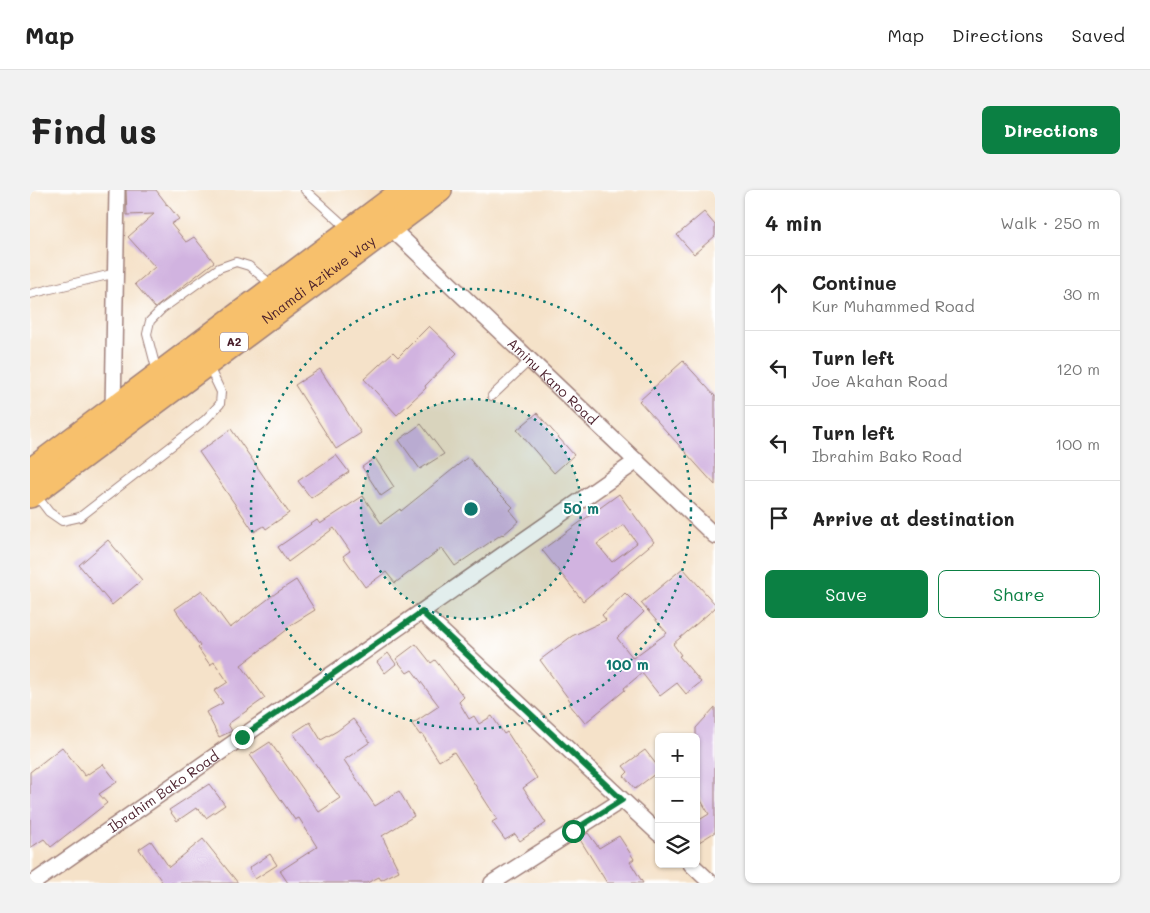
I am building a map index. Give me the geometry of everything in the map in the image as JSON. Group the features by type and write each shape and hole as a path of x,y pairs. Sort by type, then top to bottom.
{"highway":[{"name":"Nnamdi Azikwe Way","path":"31,486 113,410 405,190"},
{"name":"Nnamdi Azikwe Way","path":"31,486 207,363 439,190"}],"street":[{"path":"113,410 117,190"},
{"name":"Aminu Kano Road","path":"390,227 715,536"},
{"name":"Ibrahim Bako Road","path":"43,880 637,461"},
{"path":"422,612 655,830"},
{"path":"492,883 622,800"},
{"path":"695,868 711,883"}],"lane":[{"path":"305,190 351,231"},
{"path":"158,376 147,334 150,321 162,309 218,268 236,262 249,266 276,288"},
{"path":"30,294 116,272"},
{"path":"492,396 530,360"},
{"path":"31,486 49,512 62,521 80,517 205,420 220,404 221,392 207,363"}],"building":[{"path":"126,190 156,190 179,219 171,224 186,242 194,237 214,262 155,308 135,284 155,267 128,237 154,214 127,215"},
{"path":"704,212 715,225 715,236 694,254 677,235"},
{"path":"429,326 457,353 425,386 426,388 397,415 364,379 393,352 398,357"},
{"path":"683,361 715,396 715,485 639,401"},
{"path":"320,369 361,433 336,449 295,385"},
{"path":"537,413 574,455 554,473 517,430"},
{"path":"421,424 444,454 420,469 399,440"},
{"path":"231,429 289,513 266,529 264,526 254,532 199,452"},
{"path":"336,455 349,472 311,498 298,481"},
{"path":"468,457 490,484 513,507 510,510 519,521 503,535 455,566 442,548 395,583 386,572 365,587 343,556 350,551 334,528 288,562 278,547 317,520 320,524 363,496 381,523 400,509 401,511"},
{"path":"375,458 394,487 381,496 362,467"},
{"path":"619,494 654,542 583,601 542,550","holes":["624,525 637,543 612,562 597,544"]},
{"path":"108,540 142,580 112,605 79,565"},
{"path":"683,568 715,604 715,608 673,644 681,655 679,656 701,682 686,694 677,683 660,696 642,673 624,688 625,690 585,723 569,704 571,702 540,660 572,636 606,620 602,615 625,593 644,612 617,638 633,658 667,633 641,603"},
{"path":"296,580 315,610 286,628 288,629 241,665 265,698 228,724 232,731 219,737 206,712 223,703 214,691 228,682 214,662 210,665 198,648 200,646 175,609 202,590 230,628"},
{"path":"416,644 431,663 435,660 464,697 459,702 469,719 474,716 479,724 492,716 504,734 507,732 537,778 523,788 546,823 520,841 515,834 505,840 492,822 497,819 454,752 439,761 422,734 420,735 412,724 439,706 412,670 407,673 396,659"},
{"path":"388,653 396,664 385,673 377,662"},
{"path":"715,707 715,832 700,841 700,820 709,814 700,799 700,733 696,733 696,728"},
{"path":"353,719 370,742 344,760 375,806 399,791 414,816 382,836 399,871 381,880 379,877 367,883 288,883 280,871 317,847 299,818 295,820 250,755 270,742 319,812 340,798 293,733 310,722 321,740"},
{"path":"62,747 85,776 103,764 117,782 99,794 107,803 51,847 44,839 30,848 30,772"},
{"path":"645,750 655,763 655,774 635,789 624,776 628,772 623,766"},
{"path":"209,784 225,805 206,818 196,808 177,821 169,810"},
{"path":"588,833 599,848 619,836 634,859 630,862 643,883 607,883 579,838"},
{"path":"203,839 238,883 163,883 139,849 151,841 169,867"},
{"path":"270,854 277,865 255,879 249,868"}],"route":[{"path":"242,737 422,612 622,800 573,831"}]}
